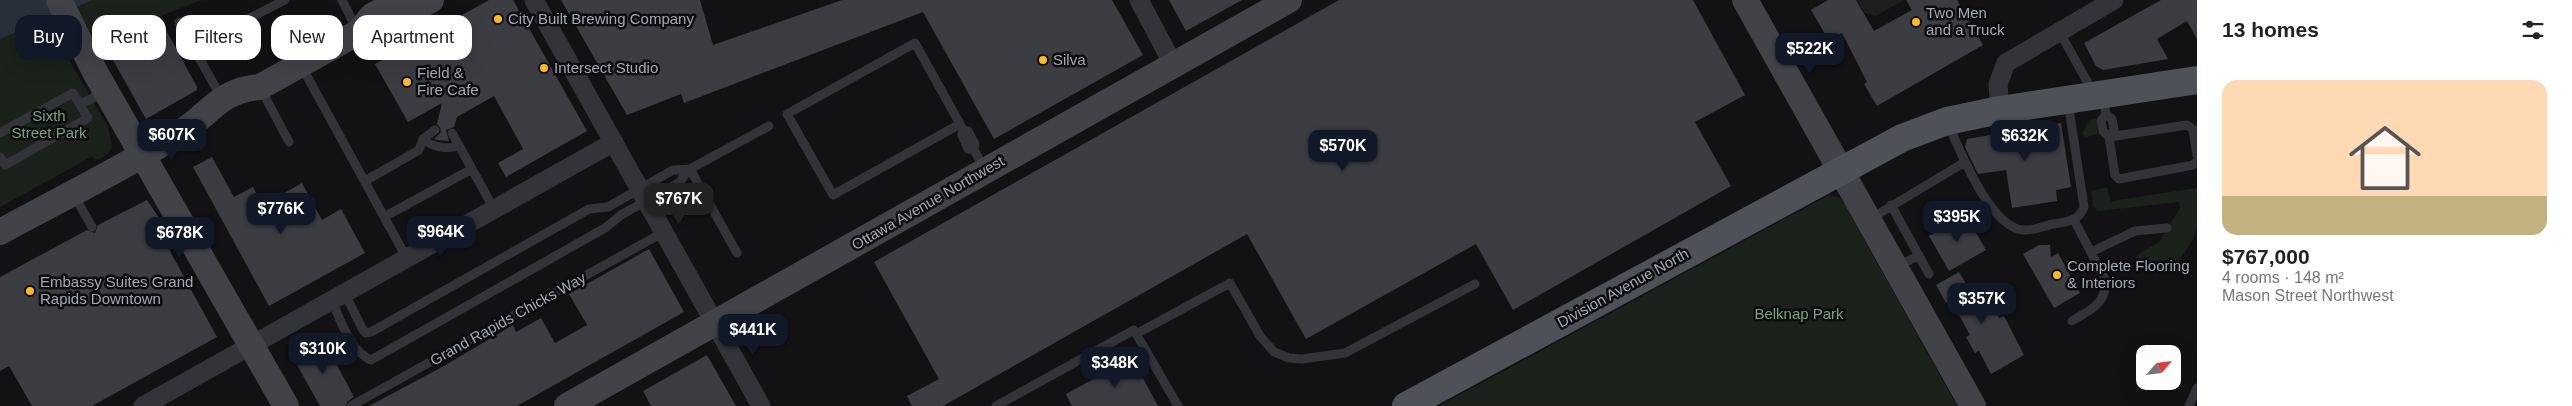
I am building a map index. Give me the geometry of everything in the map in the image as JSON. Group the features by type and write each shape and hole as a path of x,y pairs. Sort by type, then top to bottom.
{"main road":[{"name":"Division Avenue North","path":"1406,406 1902,138 1947,121 2000,110 2067,101 2102,102 2197,80"}],"street":[{"path":"374,15 401,0"},
{"path":"404,15 431,0"},
{"path":"534,0 761,406"},
{"path":"1139,0 1173,64"},
{"name":"Ottawa Avenue Northwest","path":"567,406 715,324 980,160 1173,64 1289,0"},
{"path":"1745,0 1973,406"},
{"path":"2000,110 1998,84 2006,62 2114,0"},
{"path":"62,7 106,91 143,154 179,229 252,344 286,406"},
{"path":"180,133 204,126 250,101 260,87 353,35"},
{"path":"0,232 180,133 206,110 242,88 260,87"},
{"path":"143,406 614,142"}],"lane":[{"path":"256,15 285,0"},
{"path":"342,0 353,21"},
{"path":"2059,31 2102,102 2103,131 2109,137 2115,175 2119,179 2193,165 2197,161"},
{"path":"961,127 833,195 787,114 915,43 961,127 968,131 980,160"},
{"path":"200,60 222,100"},
{"path":"301,64 406,257"},
{"path":"260,87 289,142"},
{"path":"80,106 106,91"},
{"path":"0,133 73,93 88,118 4,165 0,157"},
{"path":"1947,121 1965,162 1992,209 2012,226 2023,230 2074,220 2082,215 2084,207 2067,101"},
{"path":"2109,137 2187,125 2193,129 2197,156"},
{"path":"337,296 363,330 368,333 590,209 608,207 680,182 689,170 769,126"},
{"path":"365,181 420,150 423,139 435,130"},
{"path":"452,134 494,209"},
{"path":"423,139 430,145 450,148 459,146"},
{"path":"1868,220 1965,162"},
{"path":"384,217 472,169"},
{"path":"337,296 356,349 362,356 371,360 605,228 673,170 689,170"},
{"path":"689,170 736,253"},
{"path":"73,193 92,227"},
{"path":"1891,206 1929,274"},
{"path":"2072,321 2103,300 2106,290 2105,279 2074,220"},
{"path":"2091,252 2135,231 2167,228"},
{"name":"Grand Rapids Chicks Way","path":"351,406 664,232"},
{"path":"1895,269 1919,255"},
{"path":"1136,334 1230,283 1260,336 1274,352 1289,358 1317,358 1345,353 1475,284"},
{"path":"996,406 1134,330 1178,406"},
{"path":"2189,406 2197,388"}],"shaded area":[{"path":"0,0 93,0 57,15 15,15 15,33 0,39"},
{"path":"1857,0 1904,0 1876,16 1865,13"}],"green space":[{"path":"93,0 202,0 163,15 92,15 92,35 82,18 82,15 80,15 75,7"},
{"name":"Sixth Street Park","path":"15,33 15,60 69,60 108,127 112,147 108,154 98,160 91,157 0,207 0,39"},
{"path":"2096,119 2098,134 2086,137 2082,134 2089,120"},
{"path":"2107,187 2111,201 2197,188 2197,229 2188,248 2174,264 2163,271 2155,263 2140,265 2136,261 2136,256 2159,242 2180,208 2179,202 2098,211 2093,206 2091,192"},
{"name":"Belknap Park","path":"1829,195 1839,197 1843,202 1957,406 1439,406"}],"building":[{"path":"489,0 513,0 587,131 506,177 498,163 523,149 494,96 457,117 454,127 446,130 449,141 434,139 441,132 437,124 442,103 408,122 375,64 382,60 472,60 472,15 462,15"},
{"path":"561,0 700,0 713,45 842,0 1112,0 1143,55 994,139 923,12 684,103 681,94 627,115"},
{"path":"1169,0 1242,0 1186,31"},
{"path":"1339,0 1693,0 1745,95 1695,122 1731,186 1513,310 1476,244 1306,339 1247,234 943,406 912,406 907,396 939,379 874,262"},
{"path":"1828,0 1856,0 1874,31 1912,10 1906,0 1957,0 1983,45 1877,106 1864,84 1867,82 1842,33 1829,41 1811,10"},
{"path":"2161,0 2197,0 2197,39 2187,21 2157,39 2168,59 2103,70 2096,66 2084,43"},
{"path":"166,30 176,48 176,60 182,60 197,90 146,119 113,60 166,60"},
{"path":"2061,123 2071,187 2056,190 2057,201 2012,208 2006,170 1978,174 1965,147 1967,139"},
{"path":"212,157 234,197 253,187 263,205 302,183 322,220 341,209 365,253 269,306 193,167"},
{"path":"147,200 174,240 168,244 171,253 217,337 92,406 32,406 9,366 0,371 0,277 87,230 95,233 98,225"},
{"path":"1966,215 1986,250 1949,271 1929,236"},
{"path":"2039,245 2050,245 2051,257 2058,253 2080,293 2054,308 2023,254"},
{"path":"649,249 684,312 517,406 369,406 444,366 513,325 516,332 541,318 555,343 587,325 569,294"},
{"path":"1959,272 1976,301 1987,295 1999,318 2004,316 2024,355 1991,374 1979,351 1975,353 1966,337 1970,335 1951,300 1946,303 1936,285"},
{"path":"322,337 354,397 345,406 320,406 291,354"},
{"path":"707,355 736,406 651,406 643,391"},
{"path":"1132,358 1158,406 1072,406 1066,394"}],"place":[{"name":"City Built Brewing Company","path":"498,19"},
{"name":"Two Men and a Truck","path":"1916,22"},
{"name":"Silva","path":"1043,60"},
{"name":"Intersect Studio","path":"544,68"},
{"name":"Field & Fire Cafe","path":"407,82"},
{"name":"Complete Flooring & Interiors","path":"2057,275"},
{"name":"Embassy Suites Grand Rapids Downtown","path":"30,291"}]}
